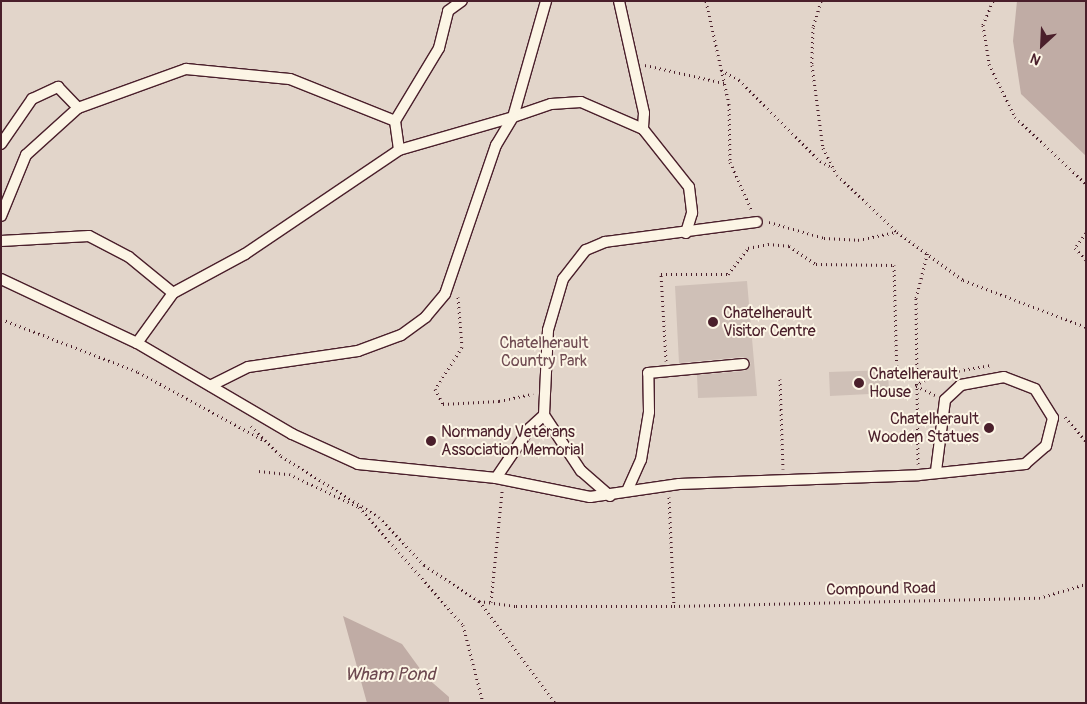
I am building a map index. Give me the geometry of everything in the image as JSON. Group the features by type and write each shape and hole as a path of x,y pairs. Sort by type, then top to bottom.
{"lane":[{"path":"400,150 395,121 438,48 448,10 462,1"},
{"path":"210,386 248,367 358,351 401,335 426,318 451,278 496,145 513,117 546,1"},
{"path":"619,1 644,113 643,129"},
{"path":"1,216 26,154 78,108 186,69 290,79 395,121"},
{"path":"1,144 32,99 58,87 78,108"},
{"path":"137,343 173,293 245,254 400,150 551,104 581,102 643,129 689,187 692,213 686,234"},
{"path":"610,496 581,471 544,415 550,322 574,263 586,250 605,242 686,234 757,222"},
{"path":"1,241 89,236 130,258 173,293"},
{"path":"1,279 137,343 292,434 358,464 500,482 590,497 610,496 627,491 680,484 919,475 936,471 1026,464 1046,446 1053,418 1035,389 1004,377 961,385 945,400 936,471"},
{"path":"627,491 641,460 646,430 648,373 744,364"},
{"path":"500,482 530,428 544,415"}],"path":[{"path":"706,1 724,83 730,162 757,222 778,223 824,238 858,240 897,232"},
{"path":"821,1 813,27 812,65 816,119 834,168 856,197 897,232 928,251 972,284 1086,327"},
{"path":"993,1 983,25 989,64 1006,99 1016,117 1086,184"},
{"path":"633,66 656,64 724,83"},
{"path":"721,70 739,80 820,162 834,168"},
{"path":"1086,233 1075,248 1086,260"},
{"path":"666,371 662,274 728,274 748,248 768,244 789,246 816,264 894,265 897,376 915,376"},
{"path":"919,475 915,385 916,298 928,251"},
{"path":"451,278 462,308 462,347 435,390 443,404 499,401 545,391"},
{"path":"1,319 138,372 268,442 281,456 379,517 424,565 479,601 555,703"},
{"path":"780,379 784,481"},
{"path":"915,385 945,400"},
{"path":"259,471 289,474 359,507 463,625 483,703"},
{"path":"491,602 500,482"},
{"path":"670,506 674,606"},
{"name":"Compound Road","path":"479,601 674,606 1039,598 1086,584"}],"green space":[{"name":"Chatelherault Country Park","path":"1,1 1086,1 1086,703 1,703"}],"water":[{"path":"1017,1 1086,1 1086,156 1021,94 1013,41"},
{"name":"Wham Pond","path":"343,616 402,644 426,677 449,697 449,703 367,703"}],"building":[{"name":"Chatelherault Visitor Centre","path":"747,281 757,396 698,398 697,375 745,371 751,363 743,357 679,363 675,286"},
{"name":"Chatelherault House","path":"888,370 889,393 830,396 829,372"}],"place":[{"name":"Chatelherault Visitor Centre","path":"713,322"},
{"name":"Chatelherault House","path":"859,383"},
{"name":"Chatelherault Wooden Statues","path":"989,428"},
{"name":"Normandy Veterans Association Memorial","path":"431,441"}]}
